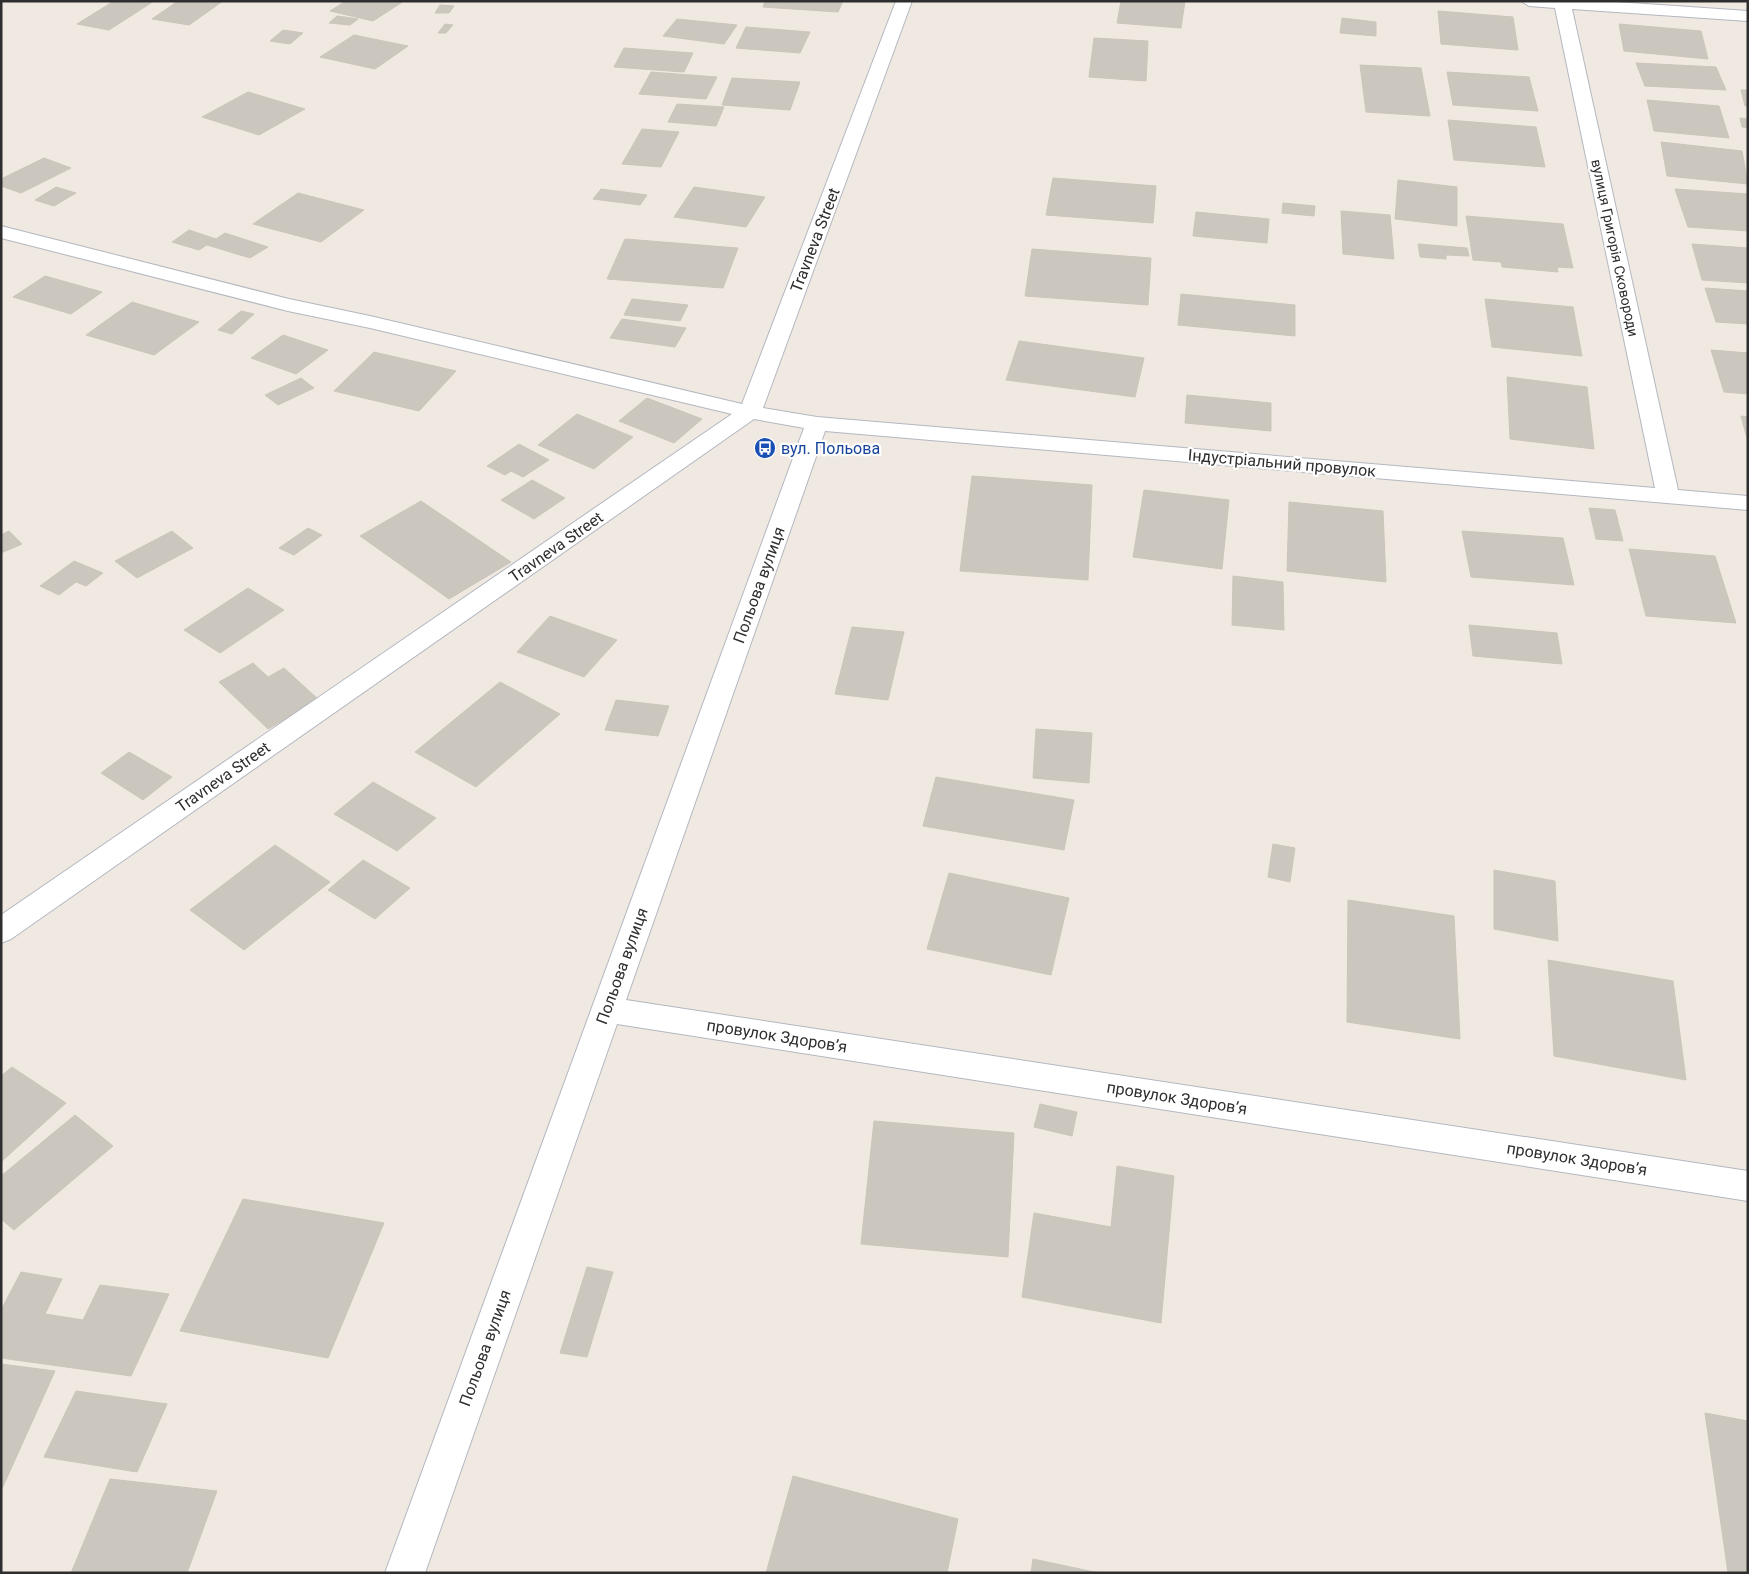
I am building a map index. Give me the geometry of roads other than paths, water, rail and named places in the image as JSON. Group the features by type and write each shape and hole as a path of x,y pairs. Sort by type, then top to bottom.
{"street":[{"name":"Travneva Street","path":"1,931 750,412 904,1"},
{"path":"1529,1 1748,16"},
{"name":"вулиця Григорія Сковороди","path":"1562,2 1668,495"},
{"path":"1,232 288,305 370,322 750,412 817,424"},
{"name":"Індустріальний провулок","path":"817,424 1668,495 1748,504"},
{"name":"Польова вулиця","path":"405,1573 817,424"},
{"name":"провулок Здоровʼя","path":"606,1010 1748,1186"}],"place":[{"name":"вул. Польова","path":"765,448"}]}
